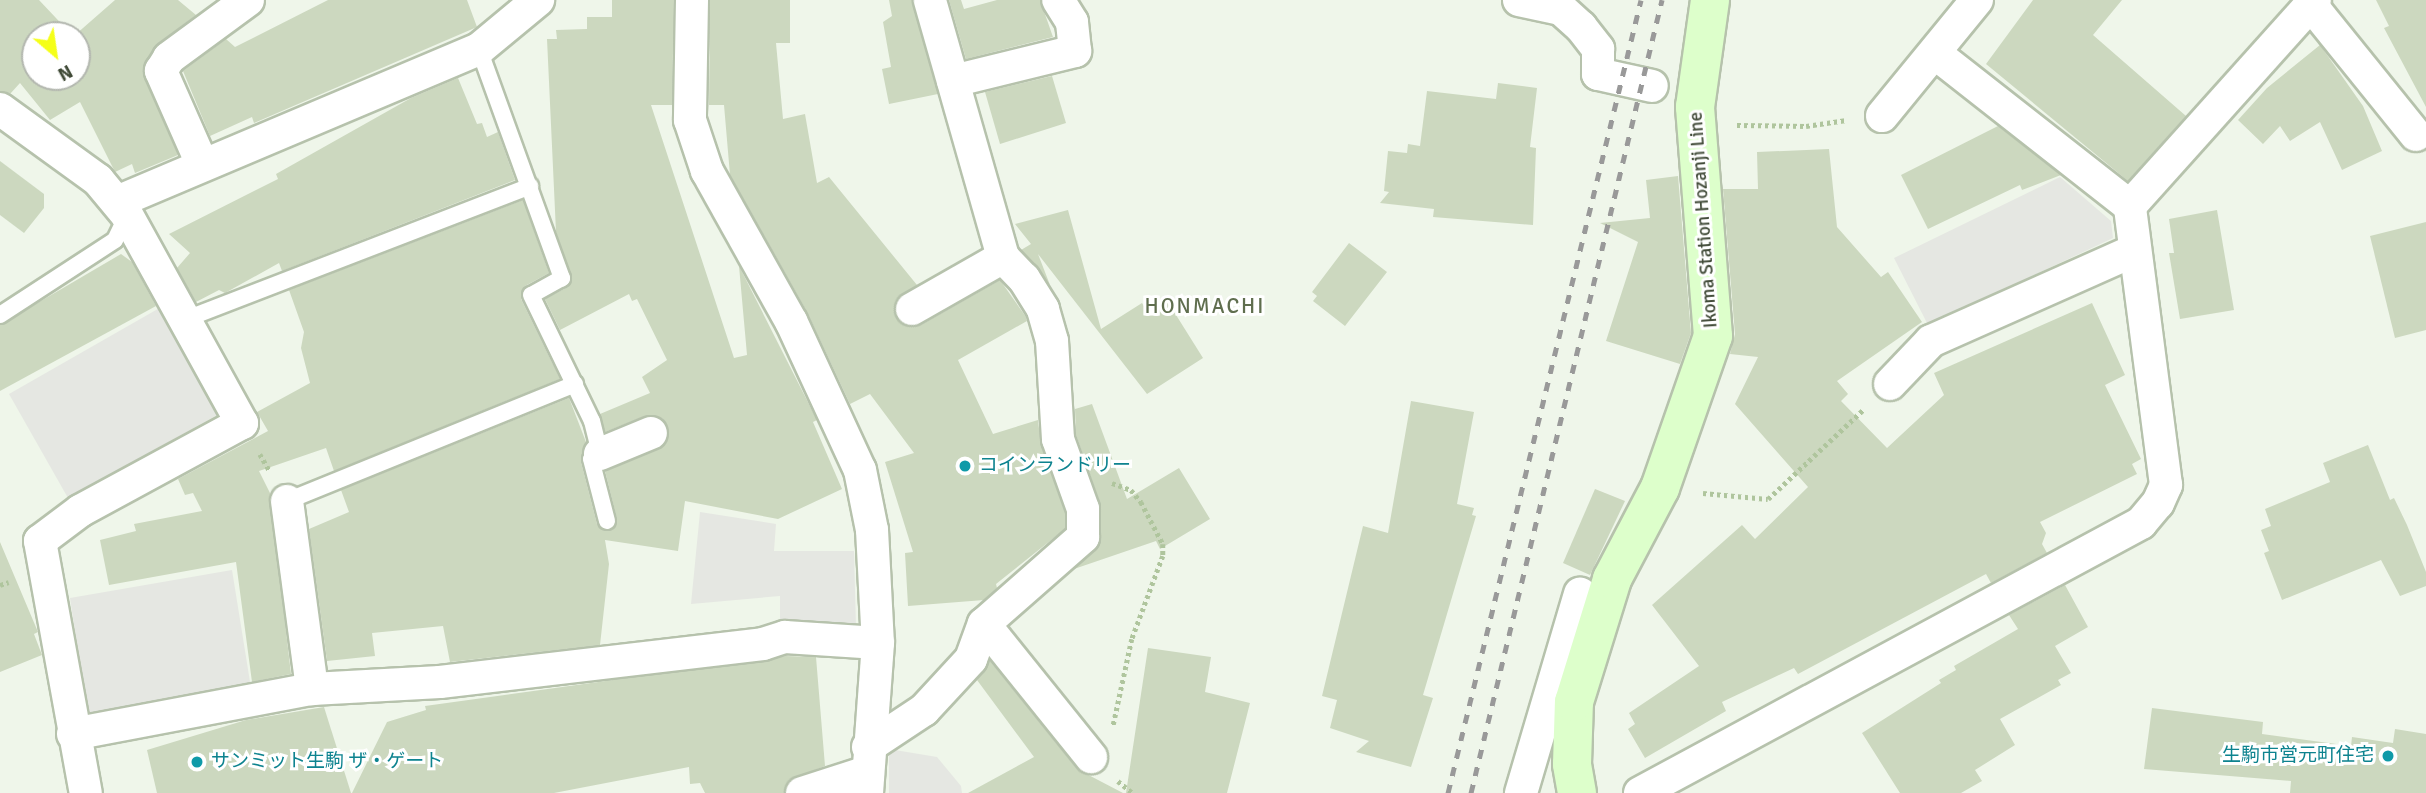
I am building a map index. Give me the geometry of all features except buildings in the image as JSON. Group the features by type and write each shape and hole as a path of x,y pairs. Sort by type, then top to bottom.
{"main road":[{"name":"Ikoma Station Hozanji Line","path":"1577,793 1573,764 1574,702 1612,579 1660,488 1713,335 1691,116 1710,0"}],"street":[{"path":"202,164 161,71 211,9 248,0"},
{"path":"122,208 202,164 480,49 538,0"},
{"path":"692,0 690,120 707,171 791,321 860,470 872,530 878,643 867,771"},
{"path":"802,793 867,771 971,659 984,624 1083,537 1083,509 1058,439 1052,341 1043,309 1024,279 1003,257 930,0"},
{"path":"953,81 1075,51 1072,22 1058,0"},
{"path":"1519,0 1561,9 1581,27 1598,49 1598,74 1652,86"},
{"path":"1882,116 1936,54 1977,0"},
{"path":"1640,793 2141,523 2158,503 2166,485 2133,251 2130,206 2313,2 2416,135"},
{"path":"1936,54 2130,206"},
{"path":"0,109 98,180 122,208 242,424 80,511 40,541 73,734 86,793"},
{"path":"1890,384 1931,341 2133,251"},
{"path":"912,309 1003,257"},
{"path":"600,454 651,433"},
{"path":"287,501 312,689"},
{"path":"1521,793 1580,594"},
{"path":"984,624 1091,757"},
{"path":"73,734 312,689 440,682 762,644 786,637 878,643"}],"lane":[{"path":"480,49 562,278 531,295 592,421 600,454 591,459 607,521"},
{"path":"186,319 530,186"},
{"path":"0,315 115,240 122,208"},
{"path":"287,501 575,384"}],"path":[{"path":"1691,116 1807,126 1882,116"},
{"path":"1660,488 1768,499 1890,384"},
{"path":"242,424 287,501"},
{"path":"1078,494 1102,484 1117,483 1131,491 1163,544 1163,556 1132,639 1110,743 1091,757"}],"shaded area":[{"path":"2060,177 2111,221 2113,238 1928,325 1894,258"},
{"path":"163,306 219,414 68,498 9,394"},
{"path":"700,512 776,524 774,551 854,551 856,628 780,623 780,596 691,604"},
{"path":"232,570 251,688 88,719 70,598"},
{"path":"889,749 937,757 961,786 962,793 889,793"}],"railway":[{"path":"1448,793 1641,0"},
{"path":"1471,793 1662,0"}],"place":[{"name":"コインランドリー","path":"965,466"},
{"name":"生駒市営元町住宅","path":"2388,756"},
{"name":"サンミット生駒 ザ・ゲート","path":"197,762"}],"district":[{"name":"HONMACHI","path":"1205,306"}]}
